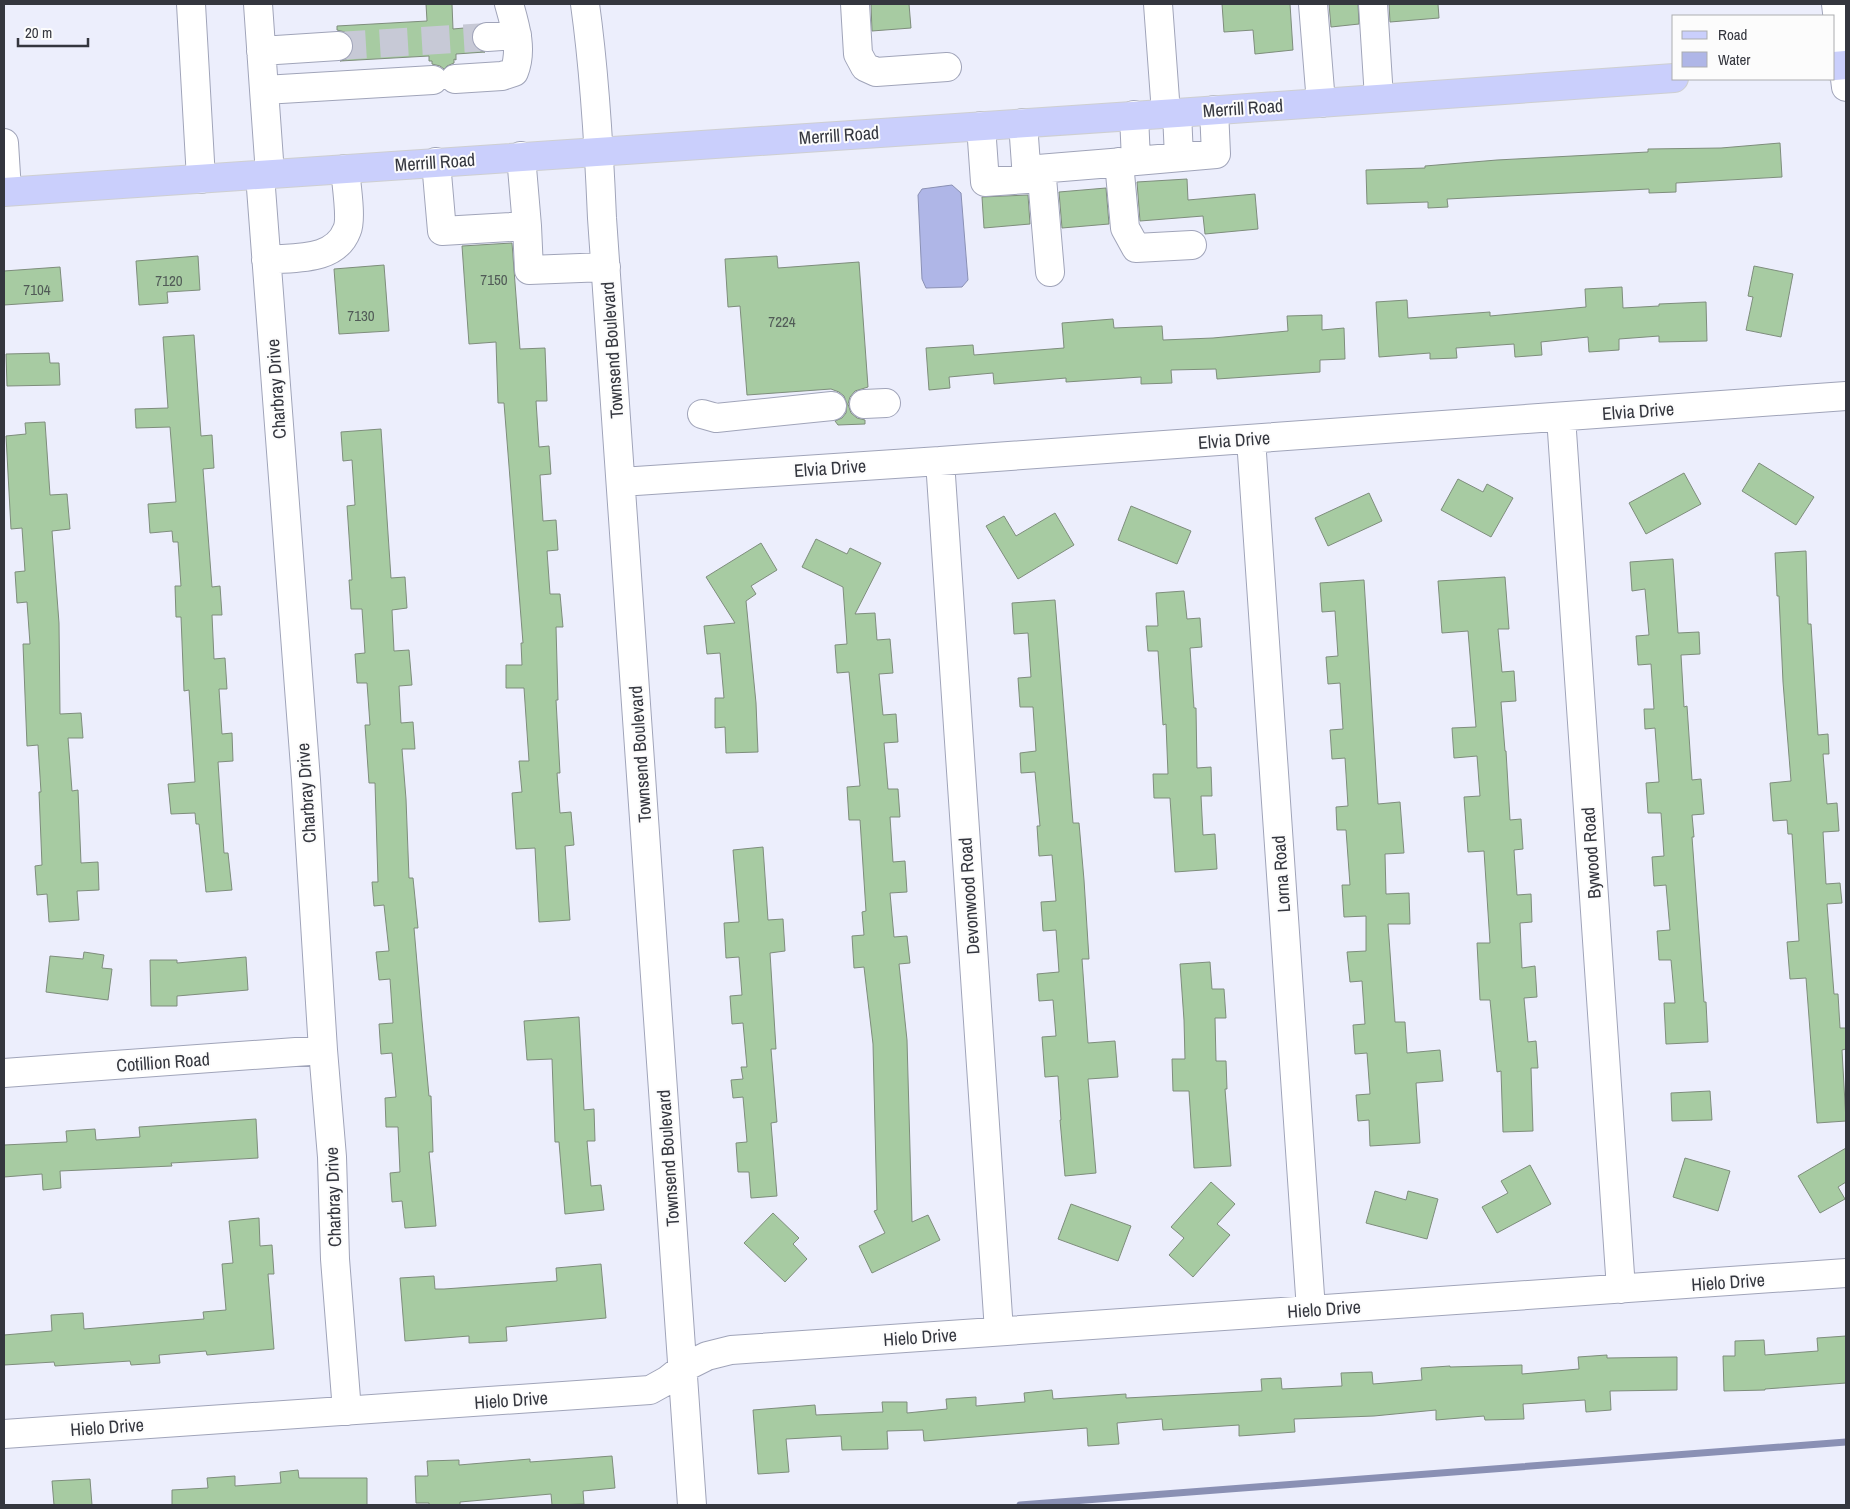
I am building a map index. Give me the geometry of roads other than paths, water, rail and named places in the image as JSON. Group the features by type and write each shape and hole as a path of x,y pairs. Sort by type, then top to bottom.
{"main road":[{"name":"Merrill Road","path":"5,192 1672,78"}],"street":[{"path":"191,4 202,178"},
{"name":"Charbray Drive","path":"258,4 264,90 266,260 332,1157 335,1259 347,1411"},
{"path":"264,90 502,76 514,72 518,62 517,35 509,4"},
{"name":"Townsend Boulevard","path":"586,4 592,50 692,1505"},
{"path":"855,4 858,54 865,68 876,72 947,67"},
{"path":"1158,4 1171,113 1179,157"},
{"path":"1313,4 1321,102"},
{"path":"1373,4 1379,98"},
{"path":"1836,4 1842,71"},
{"path":"487,37 517,35"},
{"path":"261,50 338,46"},
{"path":"981,126 985,182 1026,174 1216,154 1214,110"},
{"path":"1134,115 1127,162 1125,228 1136,248 1192,245"},
{"path":"1023,123 1026,174"},
{"path":"4,143 5,192"},
{"path":"521,156 529,270 606,267"},
{"path":"436,162 442,232 527,226"},
{"path":"266,260 322,255 334,249 347,230 345,169"},
{"path":"1026,174 1042,178 1050,272"},
{"name":"Elvia Drive","path":"621,482 1846,396"},
{"path":"702,414 716,418 832,406"},
{"name":"Bywood Road","path":"1561,416 1620,1289"},
{"name":"Lorna Road","path":"1251,439 1311,1310"},
{"name":"Devonwood Road","path":"940,461 999,1331"},
{"name":"Cotillion Road","path":"4,1073 323,1050"},
{"name":"Hielo Drive","path":"4,1434 650,1390 668,1380 683,1368 707,1356 731,1350 1846,1273"}],"water":[{"path":"952,185 961,193 968,280 962,287 926,288 922,279 918,195 922,189"}],"waterway":[{"path":"1020,1505 1846,1442"}],"tunnel":[{"path":"338,46 487,37"}]}
